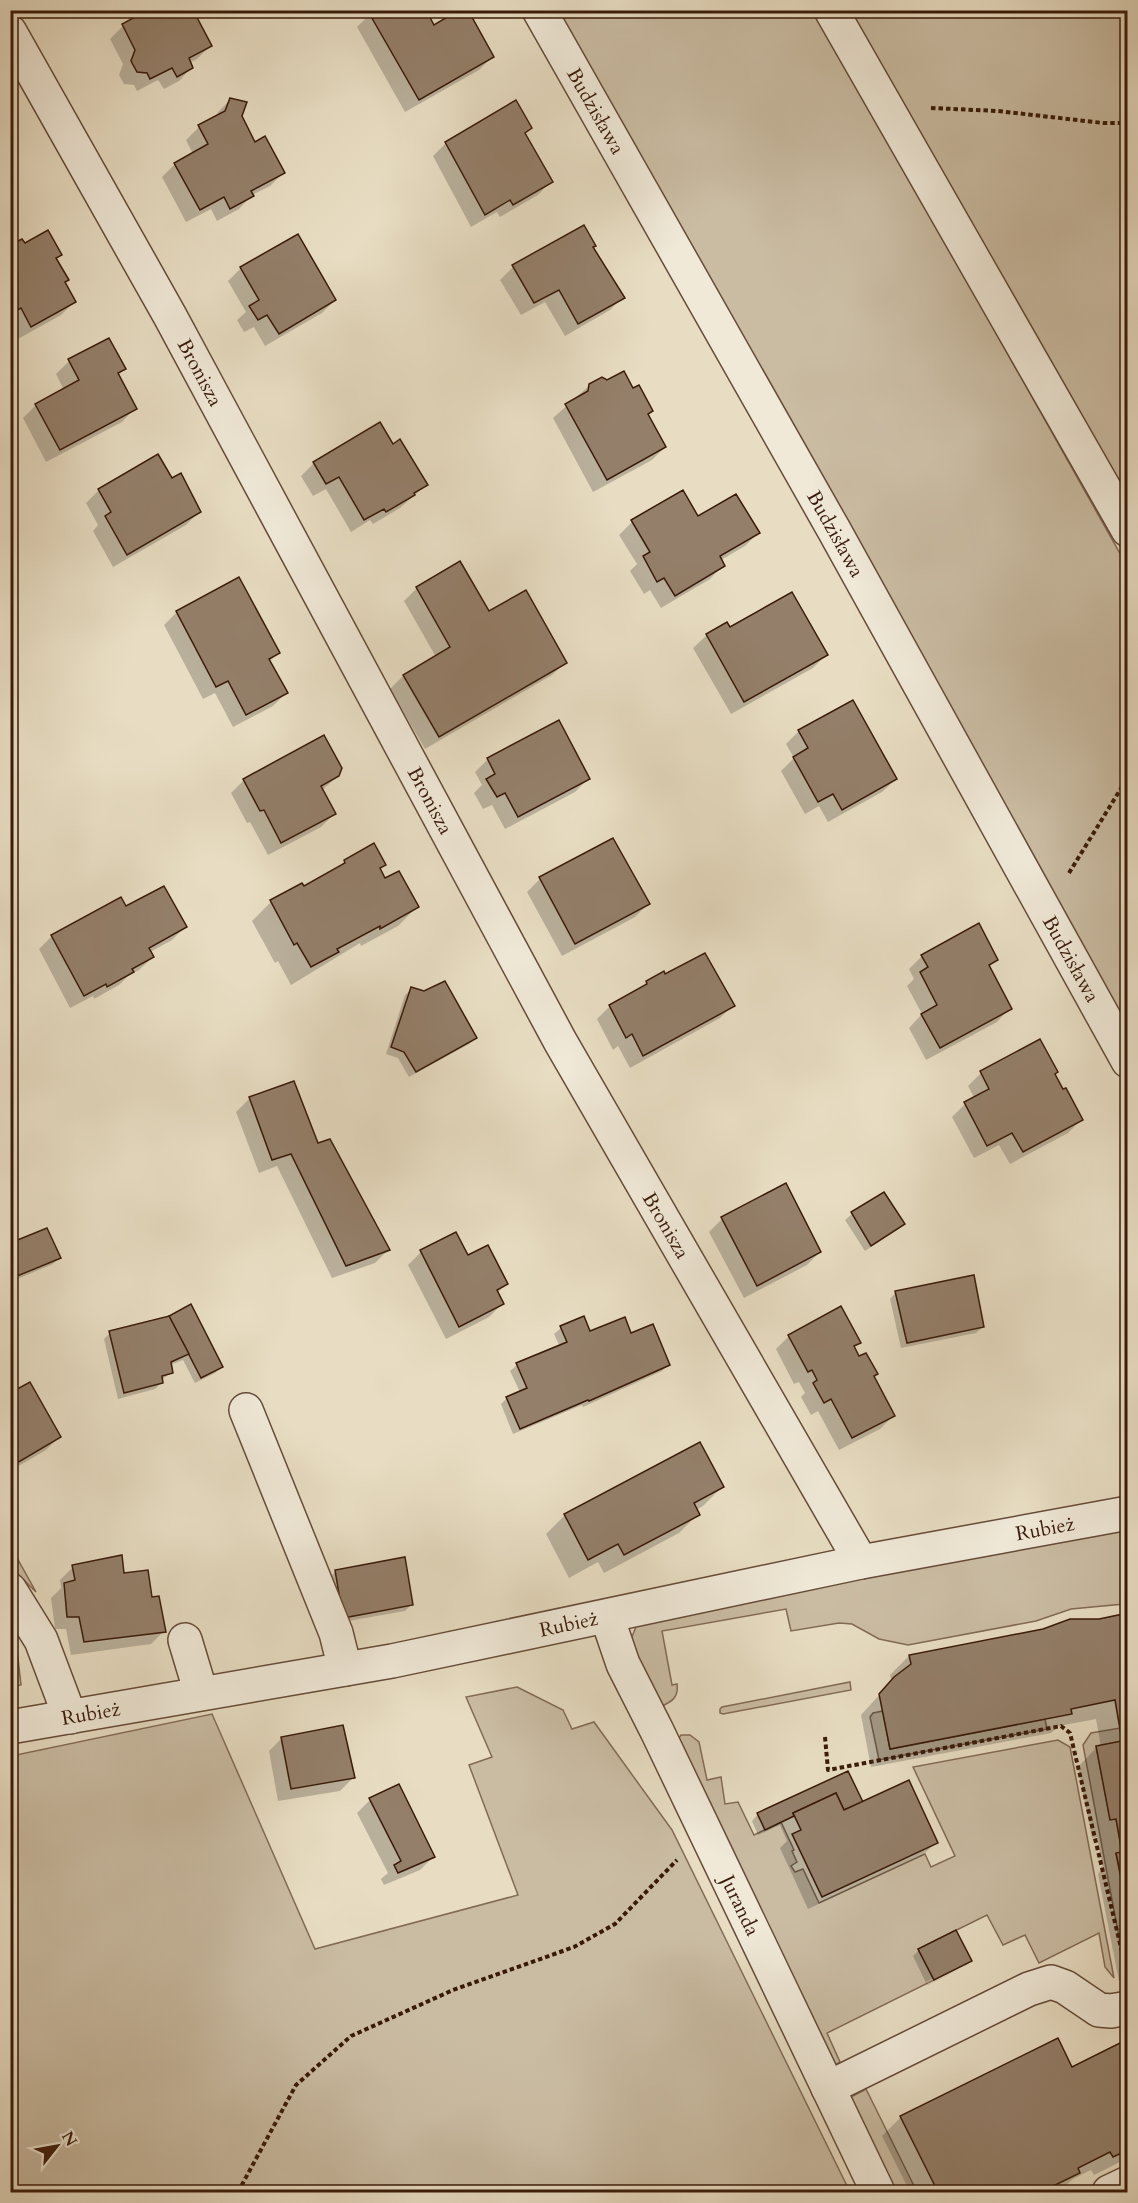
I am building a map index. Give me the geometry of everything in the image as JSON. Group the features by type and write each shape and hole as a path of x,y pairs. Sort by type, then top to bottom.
{"street":[{"name":"Budzisława","path":"538,10 834,530 1128,1061"},
{"path":"831,10 1128,530"},
{"name":"Bronisza","path":"10,32 170,316 560,1041 861,1562"},
{"path":"246,1410 336,1633 345,1669"},
{"name":"Rubież","path":"10,1727 345,1669 607,1617 861,1562 1128,1513"},
{"path":"10,1590 41,1640 70,1717"},
{"name":"Juranda","path":"607,1617 623,1664 878,2193"},
{"path":"185,1640 201,1693"},
{"path":"828,2088 1029,1989 1051,1982 1065,1987 1099,2010 1111,2011 1128,2008"},
{"path":"1109,2193 1128,2184"}],"path":[{"path":"886,105 998,111 1103,123 1128,123"},
{"path":"1045,912 1128,777"},
{"path":"825,1737 828,1770 1061,1726 1070,1732 1128,1973"},
{"path":"238,2193 296,2085 351,2036 453,1990 574,1947 615,1924 705,1831"}],"shaded area":[{"path":"558,11 815,11 1127,566 1127,1027"},
{"path":"838,11 1127,11 1127,506"},
{"path":"1127,1528 1127,1585 1122,1586 1124,1604 1071,1609 1036,1621 908,1645 879,1639 852,1624 839,1623 791,1631 786,1609 662,1631 672,1685 677,1684 677,1693 673,1699 660,1707 630,1642 639,1619"},
{"path":"11,1547 36,1592 11,1567"},
{"path":"10,1641 17,1650 21,1685 11,1687"},
{"path":"850,1682 851,1690 720,1713 722,1707"},
{"path":"517,1687 563,1710 572,1729 594,1722 672,1830 850,2192 11,2192 11,1756 212,1714 315,1949 518,1895 469,1765 492,1757 466,1697"},
{"path":"883,1711 890,1749 1045,1719 1047,1729 879,1760 870,1717 873,1713"},
{"path":"1120,1728 1122,1741 1096,1746 1110,1819 1116,1819 1122,1852 1116,1854 1127,1910 1127,1958 1121,1948 1083,1745 1091,1733"},
{"path":"681,1735 690,1735 699,1742 707,1780 721,1777 725,1804 738,1802 754,1835 781,1822 797,1862 791,1866 795,1872 803,1869 819,1903 925,1854 931,1867 955,1856 913,1767 1058,1740 1070,1747 1114,1978 1105,1967 1099,1933 1039,1963 1025,1935 1003,1945 987,1915 918,1949 934,1980 827,2033 840,2062 832,2067 676,1742"},
{"path":"866,2089 917,2192 893,2192 847,2099"}],"building":[{"path":"148,10 193,10 212,46 189,58 193,68 177,77 172,68 150,79 147,73 137,72 131,61 135,50 122,24"},
{"path":"373,10 426,10 434,25 459,10 468,10 494,57 419,100 369,13"},
{"path":"230,98 247,102 242,116 255,142 265,136 285,173 251,191 254,196 230,209 224,197 200,210 174,163 208,144 198,125 225,111"},
{"path":"516,100 532,128 525,133 553,182 513,205 510,200 485,215 445,142"},
{"path":"584,225 596,246 593,247 625,298 578,324 559,290 534,303 512,265"},
{"path":"48,230 62,255 56,258 69,280 65,282 76,302 31,327 21,308 14,312 10,305 10,245 22,239 25,243"},
{"path":"298,234 336,300 279,334 267,315 258,320 249,306 259,300 240,267"},
{"path":"109,338 126,369 118,373 137,409 60,450 35,404 79,380 68,359"},
{"path":"624,371 633,388 639,385 653,411 648,414 666,447 607,480 565,404 588,391 589,384 602,377 607,380"},
{"path":"380,422 393,444 400,439 428,485 386,512 384,509 364,520 339,477 326,484 313,462"},
{"path":"158,454 172,478 181,473 201,512 127,555 105,516 111,512 98,489"},
{"path":"683,490 698,516 736,494 760,533 720,556 725,566 675,596 664,578 657,582 643,556 650,552 631,520"},
{"path":"460,561 489,611 526,590 567,663 439,737 403,675 450,647 416,587"},
{"path":"239,577 280,653 269,659 288,693 246,715 228,681 216,687 176,611"},
{"path":"792,592 828,655 744,702 706,634 727,622 730,627"},
{"path":"853,700 897,779 842,810 833,794 818,802 793,757 808,748 798,730"},
{"path":"559,720 590,779 518,817 505,793 497,797 486,779 495,774 487,758"},
{"path":"324,735 342,768 339,776 321,786 336,814 281,843 264,810 260,811 243,779"},
{"path":"613,838 650,904 575,944 539,877"},
{"path":"374,843 386,865 380,868 385,878 399,871 419,907 380,929 380,926 337,949 339,952 311,967 297,943 294,945 270,900 302,883 304,886 345,863 344,860"},
{"path":"164,886 187,927 149,948 154,957 132,969 134,972 107,987 106,984 84,996 51,935 121,897 126,906"},
{"path":"979,923 998,960 989,965 1012,1009 940,1048 921,1014 937,1005 920,972 928,967 921,955"},
{"path":"705,953 735,1006 643,1056 632,1034 626,1038 609,1005 647,984 646,981 664,971 665,974"},
{"path":"445,981 477,1038 416,1072 404,1052 391,1047 411,987 424,991"},
{"path":"1040,1039 1058,1072 1055,1074 1063,1089 1066,1088 1083,1120 1023,1152 1012,1133 987,1146 964,1102 989,1089 980,1071"},
{"path":"294,1081 318,1143 330,1139 390,1250 346,1266 291,1154 272,1160 249,1097"},
{"path":"786,1183 821,1252 757,1286 721,1217"},
{"path":"884,1192 905,1224 871,1246 851,1212"},
{"path":"47,1228 61,1258 10,1279 10,1243"},
{"path":"456,1232 468,1255 488,1245 508,1284 497,1290 504,1304 459,1327 420,1250"},
{"path":"974,1275 984,1327 907,1343 895,1291"},
{"path":"191,1304 223,1367 201,1378 169,1316"},
{"path":"841,1306 861,1343 854,1346 859,1356 866,1353 878,1374 874,1376 895,1416 852,1438 831,1399 824,1403 813,1383 817,1380 812,1370 808,1372 788,1335"},
{"path":"169,1316 189,1354 171,1362 173,1373 162,1376 163,1383 124,1393 109,1331"},
{"path":"584,1316 590,1331 625,1317 631,1333 653,1324 670,1365 520,1429 506,1397 527,1388 516,1363 567,1342 560,1326"},
{"path":"30,1382 61,1437 17,1463 10,1451 10,1393"},
{"path":"700,1442 724,1487 694,1503 700,1515 624,1555 618,1544 588,1560 564,1514"},
{"path":"122,1555 124,1573 148,1570 152,1597 159,1596 166,1632 84,1642 79,1617 67,1617 64,1583 75,1580 72,1565"},
{"path":"405,1557 413,1605 343,1618 335,1570"},
{"path":"1128,1613 1128,1910 1116,1853 1122,1852 1116,1819 1110,1820 1096,1746 1122,1741 1115,1700 1071,1709 1072,1714 890,1749 879,1694 894,1677 911,1664 909,1655 1043,1629 1070,1619 1099,1619"},
{"path":"343,1725 355,1778 291,1789 281,1737"},
{"path":"848,1771 863,1802 844,1810 836,1793 793,1813 794,1816 765,1830 757,1813"},
{"path":"909,1780 938,1843 822,1897 792,1834 801,1830 793,1813 836,1793 844,1810"},
{"path":"399,1784 435,1857 398,1873 394,1865 401,1861 369,1798"},
{"path":"956,1930 972,1961 934,1980 918,1949"},
{"path":"1058,2038 1072,2067 1128,2039 1128,2150 1113,2157 1110,2152 1078,2168 1080,2173 1041,2192 938,2192 900,2116"}]}
